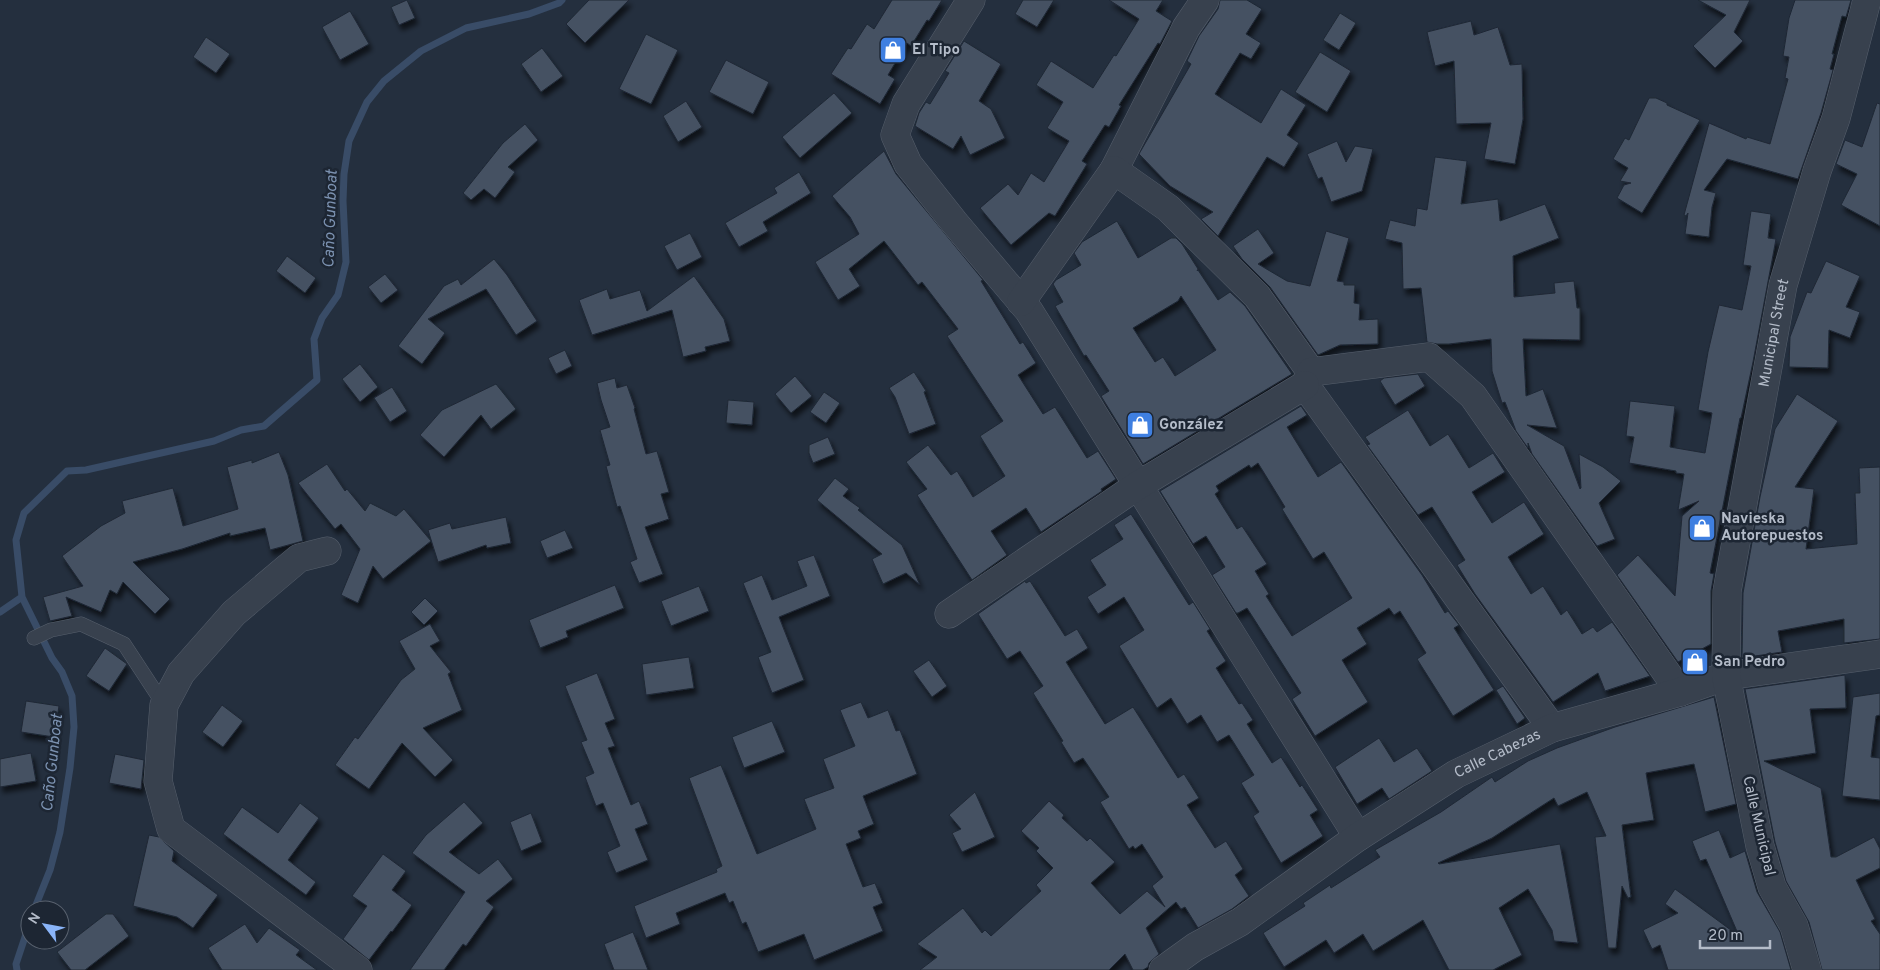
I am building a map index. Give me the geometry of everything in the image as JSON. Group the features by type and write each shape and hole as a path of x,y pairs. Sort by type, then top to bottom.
{"street":[{"path":"971,0 906,104 895,135 908,164 954,222 1029,310 1137,486 1358,837"},
{"path":"1021,302 1114,170 1186,28 1205,0"},
{"name":"Municipal Street","path":"1726,676 1727,591 1784,285 1817,171 1836,118 1868,0"},
{"path":"1114,170 1168,208 1257,296 1308,379 1552,728"},
{"path":"949,614 1137,486 1308,379 1429,357 1473,396 1680,692"},
{"path":"327,550 299,558 234,613 181,673 164,705 158,781 171,829 358,970"},
{"name":"Calle Cabezas","path":"1162,970 1195,947 1240,922 1358,837 1456,774 1552,728 1680,692 1726,676 1880,654"},
{"name":"Calle Municipal","path":"1726,676 1760,846 1772,887 1794,926 1807,970"}],"lane":[{"path":"34,638 51,630 81,624 124,644 164,705"}],"building":[{"path":"407,0 415,18 399,25 391,7"},
{"path":"589,0 629,0 585,43 566,24"},
{"path":"892,0 942,0 911,46 907,43 888,75 895,79 880,104 831,74 848,48 851,49 867,24 874,29"},
{"path":"1023,0 1054,0 1037,27 1015,14"},
{"path":"1109,0 1163,0 1156,11 1172,21 1160,44 1158,43 1119,105 1121,106 1109,127 1105,125 1082,161 1087,164 1055,216 1049,213 1011,245 980,208 1008,184 1018,195 1031,173 1044,182 1069,141 1047,128 1063,102 1036,85 1051,61 1093,88 1139,19"},
{"path":"1220,0 1247,0 1262,9 1246,34 1261,43 1251,59 1240,53 1215,94 1261,123 1281,89 1306,105 1287,135 1299,143 1284,167 1267,157 1218,236 1201,219 1213,212 1170,186 1139,154 1191,64 1187,61 1199,36 1218,9"},
{"path":"1698,0 1750,0 1734,32 1743,41 1715,68 1693,46 1726,15"},
{"path":"1795,0 1851,0 1846,17 1842,16 1832,54 1834,54 1830,69 1833,70 1821,113 1798,179 1727,159 1704,190 1716,193 1712,207 1709,237 1685,234 1688,213 1686,216 1684,215 1709,123 1746,139 1747,137 1770,144 1788,79 1785,78 1789,57 1783,56 1789,18"},
{"path":"350,11 369,44 340,60 322,27"},
{"path":"1340,13 1356,23 1339,50 1323,40"},
{"path":"1471,21 1474,35 1498,27 1510,65 1522,64 1523,119 1515,164 1484,159 1491,123 1456,124 1454,61 1435,66 1427,32"},
{"path":"646,34 678,50 651,104 619,89"},
{"path":"206,37 230,54 216,73 193,57"},
{"path":"964,41 1001,64 979,101 991,109 1005,138 970,155 961,136 953,149 915,126 919,113 926,102 930,104 949,73 945,71"},
{"path":"542,48 563,76 541,92 521,64"},
{"path":"1320,52 1351,71 1327,112 1295,92"},
{"path":"726,60 769,82 753,114 709,92"},
{"path":"834,93 852,113 800,158 782,137"},
{"path":"1649,98 1656,98 1700,120 1642,213 1617,198 1624,185 1631,183 1620,181 1628,168 1613,159 1625,138 1629,140"},
{"path":"686,101 702,127 678,142 663,116"},
{"path":"1877,103 1880,104 1880,226 1841,205 1857,174 1836,164 1845,140 1862,147"},
{"path":"525,124 538,140 508,167 515,172 495,198 484,189 471,200 463,193 503,143"},
{"path":"1337,141 1346,162 1355,146 1373,149 1362,191 1331,202 1322,177 1318,179 1307,154"},
{"path":"884,151 896,174 983,280 981,281 1020,344 1023,342 1036,363 1018,375 1043,414 1055,407 1087,458 1098,451 1116,479 1101,489 1102,491 1041,532 1026,508 991,531 1007,555 972,580 917,495 927,489 906,462 928,445 951,475 957,471 973,497 1005,476 980,436 1003,421 947,336 958,329 922,282 918,285 884,241 849,269 860,286 838,300 815,262 859,234 850,217 832,196"},
{"path":"1435,157 1467,161 1461,204 1498,199 1500,221 1545,204 1559,238 1513,256 1514,297 1555,293 1554,283 1574,281 1577,308 1580,308 1580,340 1523,339 1526,396 1543,389 1557,428 1527,425 1564,446 1580,489 1579,454 1603,467 1621,481 1599,503 1615,539 1597,546 1532,454 1528,443 1528,448 1516,431 1505,402 1502,403 1492,371 1491,339 1449,344 1427,342 1421,288 1403,289 1402,243 1385,239 1390,220 1415,226 1417,208 1427,210"},
{"path":"799,172 811,193 763,222 768,231 739,247 725,223 777,193 774,188"},
{"path":"1751,211 1771,214 1768,238 1776,239 1710,573 1714,574 1711,591 1711,644 1678,662 1617,575 1638,555 1675,596 1682,516 1699,501 1678,510 1684,474 1629,463 1634,437 1626,436 1630,401 1675,406 1670,447 1705,453 1712,413 1698,410 1708,352 1719,305 1742,310 1751,266 1743,265"},
{"path":"1117,221 1138,258 1171,238 1176,238 1182,244 1198,269 1197,271 1218,300 1230,292 1245,306 1292,374 1143,464 1101,396 1109,391 1086,355 1084,356 1055,306 1063,302 1053,284 1056,280 1081,265 1074,253 1082,242","holes":["1181,296 1216,350 1175,376 1163,357 1155,362 1133,328 1178,301"]},
{"path":"1258,229 1274,253 1258,264 1287,281 1310,286 1326,231 1349,238 1337,281 1344,282 1344,285 1355,285 1354,303 1360,304 1359,320 1378,319 1378,344 1340,345 1318,355 1270,287 1242,259 1233,246"},
{"path":"690,233 702,257 677,270 664,246"},
{"path":"287,256 316,278 305,293 276,271"},
{"path":"494,259 507,275 537,321 516,335 486,289 428,319 445,333 422,364 398,346 444,286 458,279 461,285"},
{"path":"1826,261 1860,276 1846,307 1860,312 1850,338 1829,330 1828,368 1789,367 1790,337 1807,292 1811,293"},
{"path":"385,274 398,290 381,303 368,287"},
{"path":"694,276 724,319 730,341 705,347 706,351 683,357 672,310 592,335 579,300 607,289 610,299 640,290 647,311"},
{"path":"565,350 572,366 556,374 548,358"},
{"path":"360,364 378,387 360,402 342,379"},
{"path":"914,372 926,391 924,392 936,424 909,434 895,397 889,388"},
{"path":"1418,374 1425,386 1395,405 1380,381 1384,378"},
{"path":"795,376 812,396 791,413 775,394"},
{"path":"615,378 617,388 627,385 635,408 646,454 657,451 669,492 661,494 669,519 645,527 663,574 639,583 630,562 637,559 620,506 617,507 606,466 610,465 600,430 610,427 597,383"},
{"path":"496,384 516,409 491,429 481,415 444,457 420,435 442,410"},
{"path":"392,387 407,411 390,422 374,398"},
{"path":"824,392 840,403 826,423 810,412"},
{"path":"1797,394 1838,421 1795,487 1814,489 1806,549 1857,544 1855,493 1860,493 1859,468 1880,467 1880,639 1844,643 1844,619 1778,631 1782,652 1742,658 1743,593 1760,497 1775,429"},
{"path":"728,400 754,402 752,425 726,423"},
{"path":"1301,406 1307,415 1287,427 1318,477 1341,462 1422,575 1445,613 1448,611 1459,625 1454,628 1494,690 1453,716 1417,659 1426,653 1400,611 1394,615 1389,608 1357,628 1367,644 1342,660 1368,702 1315,736 1292,699 1301,693 1247,608 1236,613 1212,575 1225,567 1206,536 1193,544 1160,491","holes":["1258,463 1285,507 1282,509 1313,559 1324,552 1352,598 1292,636 1266,596 1269,594 1255,571 1267,564 1242,526 1237,529 1215,494 1219,491 1216,486 1249,465 1251,468"]},
{"path":"1408,410 1430,446 1448,434 1469,468 1493,453 1505,472 1472,492 1492,523 1524,502 1544,534 1508,557 1531,594 1543,586 1561,615 1567,610 1582,634 1593,627 1597,632 1612,622 1650,676 1605,691 1598,673 1553,702 1475,594 1457,565 1465,560 1432,507 1418,515 1367,445 1370,444 1365,437"},
{"path":"828,437 835,454 813,463 809,453 809,445"},
{"path":"279,452 288,475 303,541 270,550 265,528 230,536 230,533 182,549 133,562 170,599 155,614 123,582 117,594 110,590 101,612 66,597 72,616 50,621 43,597 83,586 62,556 101,526 125,513 122,501 173,488 183,526 238,509 227,467 252,460 252,463"},
{"path":"327,464 345,491 347,489 365,511 370,503 396,516 404,509 431,541 383,579 373,566 358,603 341,595 360,549 341,524 335,529 298,483"},
{"path":"835,478 849,489 843,496 860,508 858,510 902,545 920,585 906,573 883,584 872,559 882,554 817,500"},
{"path":"1131,514 1189,605 1193,602 1210,629 1207,631 1226,661 1216,668 1239,704 1242,703 1253,720 1247,724 1272,763 1281,757 1300,787 1302,785 1318,810 1310,815 1323,836 1281,863 1253,816 1259,812 1241,783 1254,775 1229,735 1217,742 1201,715 1187,724 1171,698 1157,708 1119,646 1144,630 1124,597 1098,614 1087,597 1106,585 1090,560 1123,539 1114,525"},
{"path":"506,517 511,543 487,548 486,545 438,562 428,530 450,523 452,529"},
{"path":"565,530 573,548 547,558 540,541"},
{"path":"814,555 830,596 779,617 804,680 772,693 758,657 771,652 743,583 762,575 772,600 807,586 797,561"},
{"path":"1025,581 1026,583 1030,581 1065,636 1077,629 1088,648 1066,662 1105,724 1133,707 1178,778 1184,774 1199,798 1187,805 1215,848 1226,841 1243,869 1235,875 1249,896 1232,909 1198,928 1185,907 1181,909 1176,902 1146,928 1159,954 1143,970 1133,970 1125,954 1109,970 920,970 937,957 917,944 963,908 982,933 985,930 991,936 1041,891 1036,885 1053,868 1036,851 1039,848 1021,831 1049,801 1064,815 1062,818 1087,841 1090,838 1115,862 1091,883 1120,914 1147,891 1165,907 1152,886 1163,877 1142,844 1135,849 1133,846 1129,849 1100,802 1109,797 1083,758 1074,763 1061,742 1063,741 1033,693 1043,686 1020,651 1007,659 978,614"},
{"path":"615,585 624,608 566,631 568,637 540,648 529,620"},
{"path":"699,586 709,611 671,626 661,601"},
{"path":"425,598 438,611 424,625 411,612"},
{"path":"430,624 440,641 430,646 451,672 448,674 462,710 423,728 453,760 435,777 402,743 369,789 335,765 355,737 358,739 401,680 415,669 399,641"},
{"path":"105,648 127,664 109,691 86,676"},
{"path":"689,657 694,688 646,695 642,664"},
{"path":"929,660 947,686 932,697 913,671"},
{"path":"597,673 615,719 605,723 615,746 608,748 631,805 639,801 648,824 635,829 648,860 616,873 607,852 620,846 603,803 596,806 585,777 594,773 581,742 587,740 565,686"},
{"path":"1845,675 1846,708 1810,709 1816,753 1764,761 1821,788 1831,857 1836,857 1874,837 1880,849 1880,868 1856,880 1875,919 1871,921 1880,934 1880,970 1822,970 1809,922 1786,881 1775,842 1745,689"},
{"path":"1503,686 1525,718 1517,724 1496,690"},
{"path":"1880,693 1880,715 1876,716 1871,757 1880,758 1880,800 1842,796 1853,697"},
{"path":"1714,697 1736,804 1705,812 1694,764 1646,773 1654,820 1622,825 1631,897 1628,898 1622,886 1616,948 1608,948 1595,837 1606,836 1587,792 1558,806 1554,798 1492,838 1438,863 1560,844 1578,943 1554,941 1552,930 1528,889 1499,908 1522,955 1493,970 1449,970 1423,920 1373,951 1363,934 1334,953 1326,940 1284,967 1263,933 1305,906 1303,903 1330,885 1331,888 1380,857 1375,850 1441,812 1492,777 1495,782 1528,761 1557,748 1615,727"},
{"path":"26,701 59,706 54,737 21,732"},
{"path":"861,702 868,718 888,710 896,731 900,730 917,774 863,796 874,824 858,831 861,838 846,844 863,887 875,883 883,903 873,907 883,931 814,960 804,934 758,952 746,922 742,924 733,901 729,903 725,893 676,913 680,924 646,938 634,906 717,872 716,869 722,866 689,778 721,765 757,854 816,829 804,799 834,788 823,759 855,746 840,710"},
{"path":"222,705 243,721 223,747 202,732"},
{"path":"772,721 785,752 744,768 732,737"},
{"path":"1379,738 1394,762 1417,748 1432,771 1389,799 1382,788 1357,804 1335,767"},
{"path":"31,753 36,781 0,787 0,759"},
{"path":"115,754 144,760 141,789 109,783"},
{"path":"975,792 995,837 962,852 952,833 961,829 949,815"},
{"path":"464,802 483,823 449,852 479,874 498,859 513,879 486,901 494,907 466,946 463,944 444,970 410,970 465,892 412,853 426,835"},
{"path":"300,803 319,818 288,860 316,882 306,895 223,834 242,807 278,833"},
{"path":"531,813 542,842 521,851 510,822"},
{"path":"1719,830 1730,858 1745,851 1757,892 1780,932 1791,970 1668,970 1660,945 1652,949 1643,930 1678,913 1665,904 1675,889 1739,936 1706,859 1700,861 1692,841"},
{"path":"149,835 159,837 174,851 172,861 218,895 193,928 177,917 133,906"},
{"path":"383,854 406,871 392,890 412,905 369,960 343,939 367,906 352,896"},
{"path":"106,914 113,914 129,936 85,970 71,970 57,952 60,950 70,950 70,942"},
{"path":"245,924 257,943 269,928 300,950 296,955 317,970 222,970 208,948"},
{"path":"633,932 648,970 614,970 604,944"}],"waterway":[{"name":"Caño Gunboat","path":"38,900 50,870 60,832 74,727 72,696 62,672 52,658 22,597 16,540 24,513 67,471 86,470 214,441 241,430 264,426 317,380 314,339 322,318 338,295 346,262 343,201 344,174 349,141 367,102 384,81 421,51 466,28 529,14 559,3 562,0"},
{"name":"Caño Gunboat","path":"0,612 22,597"},
{"name":"Caño Gunboat","path":"17,970 16,964 21,950"}],"place":[{"name":"El Tipo","path":"893,50"},
{"name":"González","path":"1140,425"},
{"name":"Navieska Autorepuestos","path":"1702,528"},
{"name":"San Pedro","path":"1695,662"}]}
